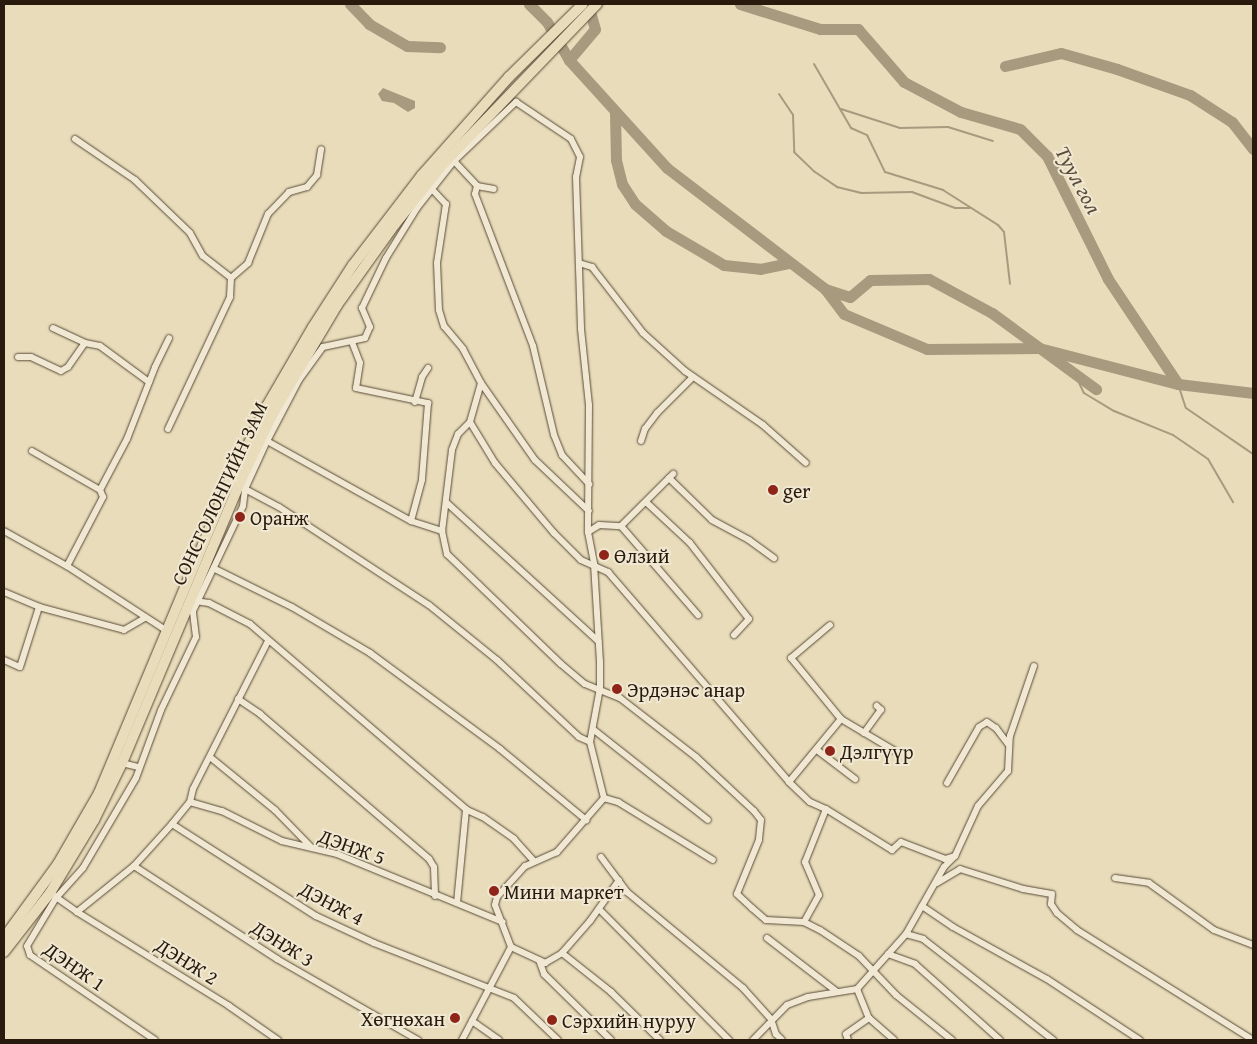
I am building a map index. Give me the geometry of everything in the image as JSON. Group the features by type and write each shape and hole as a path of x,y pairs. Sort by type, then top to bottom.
{"main road":[{"path":"514,79 583,4"},
{"path":"514,79 597,4"},
{"name":"СОНСГОЛОНГИЙН ЗАМ","path":"4,938 28,908 72,842 99,793 194,600 240,482 337,305 376,249 429,185 450,164 514,79"},
{"name":"СОНСГОЛОНГИЙН ЗАМ","path":"4,952 53,896 81,846 122,763 168,631 230,482 267,406 313,327 392,212 514,79"}],"street":[{"path":"494,189 477,186 450,164 516,102 571,139 580,157 576,177 581,329 589,405 588,532 594,564 600,688 594,730 590,742 604,798"},
{"path":"75,139 135,180 190,233 203,256 231,278"},
{"path":"168,429 230,297 231,278 248,263 268,214 289,192 307,186 317,175 321,149"},
{"path":"534,861 514,840 466,809 349,706 268,641 250,624 209,603 194,600 215,569 243,506 245,489 296,379 323,347 334,342 352,342 365,338 370,328 362,308 386,258 429,185 446,204 437,263 438,310 444,326 463,349 481,383 535,460 589,511"},
{"path":"477,186 475,194 533,346 554,435 562,455 589,484"},
{"path":"376,249 386,258"},
{"path":"579,262 592,267 643,333 693,377 763,425 806,463"},
{"path":"53,328 85,343 100,346 149,382"},
{"path":"100,490 128,439 149,382 169,338"},
{"path":"352,342 360,363 356,388 415,402 428,403 422,480 411,521"},
{"path":"18,357 31,357 61,371 68,367 85,343"},
{"path":"415,402 422,377 428,368"},
{"path":"641,441 644,429 657,413 693,377"},
{"path":"481,383 470,422 458,434 452,450 447,503 442,531 446,554 561,664 585,684 600,688 620,698 696,757 754,811 761,820 759,840 737,894 766,920 804,922 859,956 896,995 952,1040"},
{"path":"470,422 495,463 554,533 581,560 594,564 608,572 789,782 810,802 826,809 892,850 902,842 944,859 955,856"},
{"path":"267,441 411,521 442,531"},
{"path":"32,451 100,490 103,497 67,566"},
{"path":"588,532 599,525 621,526 671,476 712,520 749,540 774,558"},
{"path":"245,489 279,507 429,605 497,660 578,737 590,742"},
{"path":"646,502 690,543 749,619 734,635"},
{"path":"447,503 598,641"},
{"path":"621,526 698,615"},
{"path":"4,531 67,566 145,618 168,631"},
{"path":"215,569 292,607 370,653 500,749 586,820"},
{"path":"4,592 39,606 124,630 145,618"},
{"name":"ДЭНЖ 1","path":"155,1040 30,955 27,946 53,896 83,868 136,778 138,767 161,710 196,637 192,616 194,600"},
{"path":"4,660 20,667 39,606"},
{"path":"830,625 791,658 841,719 895,751"},
{"path":"77,912 94,896 134,866 190,802 238,699 268,641"},
{"path":"753,1040 771,1019 787,1005 837,992 857,989 906,934 944,867 955,856 978,806 1008,771 1009,744 1034,666"},
{"path":"238,699 260,714 428,859 434,867 435,896"},
{"path":"864,733 881,710 877,706"},
{"path":"789,782 841,719"},
{"path":"947,783 979,727 987,722 996,728 1009,744"},
{"path":"594,730 708,820"},
{"path":"817,750 855,779"},
{"path":"210,757 275,810 312,848"},
{"path":"122,763 138,767"},
{"path":"604,798 557,852 525,866 496,897 495,905 512,947 545,962 562,953 600,909 619,880"},
{"path":"604,798 618,802 712,860"},
{"name":"ДЭНЖ 5","path":"190,802 222,811 282,840 337,854 435,896 458,903 503,922"},
{"path":"458,903 466,809"},
{"path":"804,922 819,895 805,862 826,809"},
{"name":"ДЭНЖ 4","path":"172,824 316,916 488,989 514,998 558,1040"},
{"path":"601,857 627,892 743,988 771,1019 776,1034 782,1040"},
{"name":"ДЭНЖ 3","path":"134,866 277,959 418,1040"},
{"path":"936,883 960,868 1023,889 1052,894 1051,904 1056,913 1077,930 1253,1040"},
{"path":"1114,878 1149,883 1214,930 1253,945"},
{"name":"ДЭНЖ 2","path":"53,896 229,1006 278,1040"},
{"path":"922,906 944,923 1048,979 1140,1040"},
{"path":"600,909 729,1040"},
{"path":"906,934 923,940 1053,1040"},
{"path":"767,938 837,992"},
{"path":"462,1040 512,947"},
{"path":"562,953 610,992 660,1040"},
{"path":"888,954 915,964 1000,1040"},
{"path":"539,960 544,974 611,1040"},
{"path":"857,989 869,1018 894,1040"},
{"path":"848,1040 846,1034 869,1018"},
{"path":"472,1021 499,1040"}],"shaded area":[{"path":"383,88 415,101 415,108 408,112 394,103 382,101 378,94"}],"waterway":[{"path":"350,4 369,24 407,46 440,47"},
{"path":"529,4 547,22 569,60 667,168 825,289 850,297 870,280 929,279 992,313 1096,389"},
{"path":"569,60 595,29 588,4"},
{"name":"Туул гол","path":"740,4 820,29 858,29 904,82 961,112 1020,129 1047,156 1108,279 1178,384 1253,393"},
{"name":"Туул гол","path":"1005,66 1061,53 1117,69 1190,95 1232,122 1253,149"},
{"path":"814,64 851,128 867,135 885,172 943,190 998,225 1004,232 1010,284"},
{"path":"779,94 793,115 794,152 815,172 837,187 861,193 912,192 955,208 970,208"},
{"path":"841,109 900,128 948,127 993,141"},
{"path":"615,113 616,160 622,184 635,204 666,231 724,265 760,269 789,263"},
{"path":"825,289 844,314 927,349 1039,348 1178,384"},
{"path":"1075,374 1084,393 1114,411 1173,435 1208,459 1233,502"},
{"path":"1178,384 1186,408 1253,454"}],"place":[{"name":"ger","path":"773,490"},
{"name":"Оранж","path":"240,517"},
{"name":"Өлзий","path":"604,555"},
{"name":"Эрдэнэс анар","path":"617,689"},
{"name":"Дэлгүүр","path":"830,751"},
{"name":"Мини маркет","path":"494,891"},
{"name":"Хөгнөхан","path":"455,1018"},
{"name":"Сэрхийн нуруу","path":"552,1020"}]}
